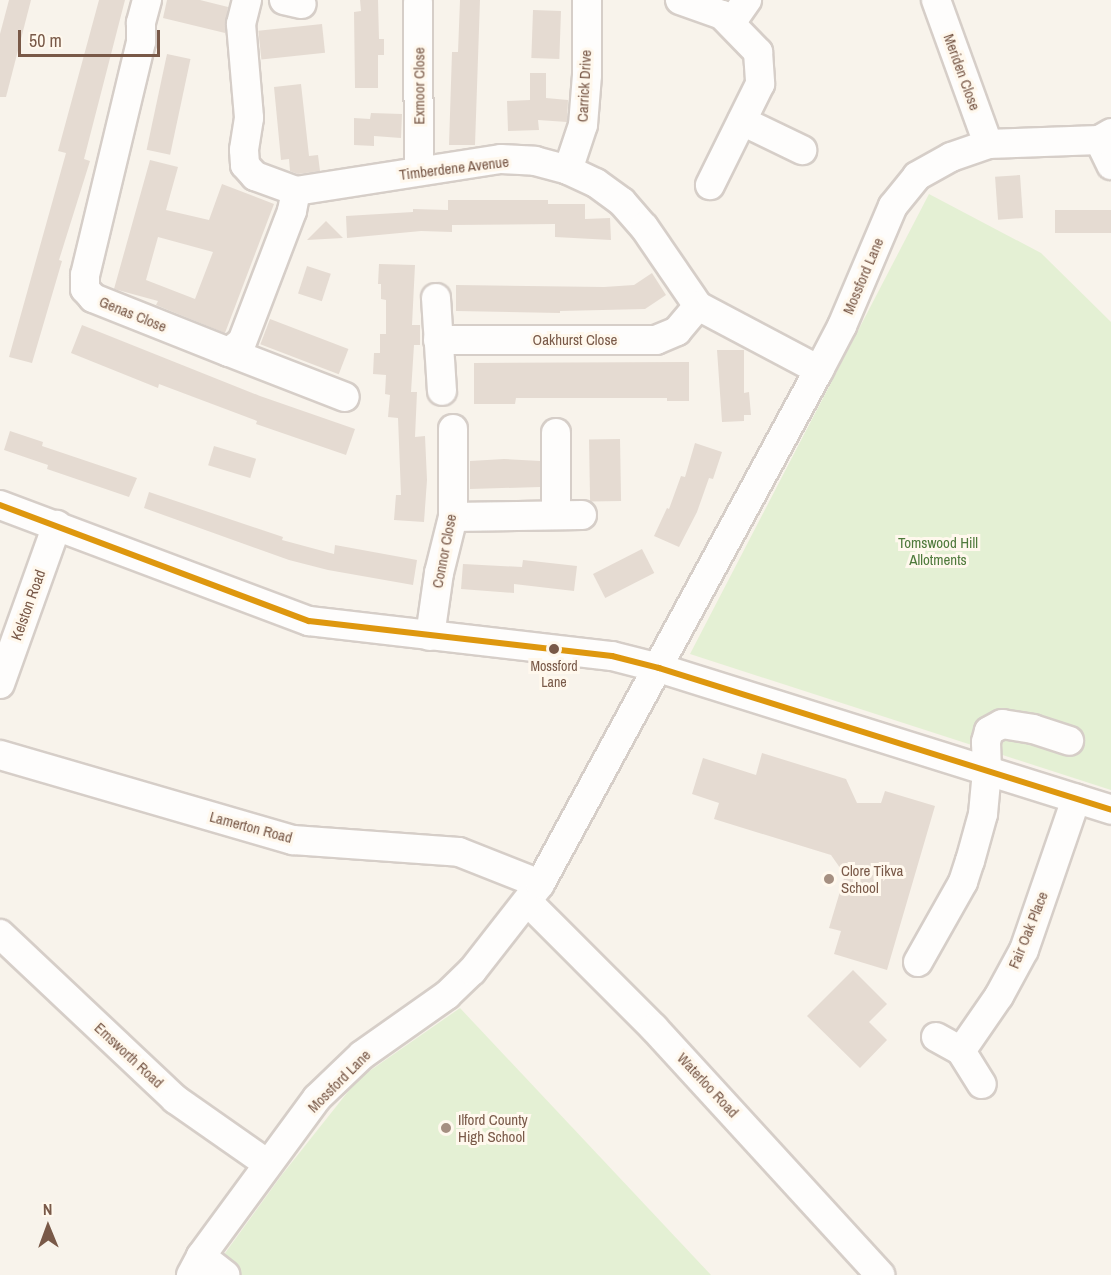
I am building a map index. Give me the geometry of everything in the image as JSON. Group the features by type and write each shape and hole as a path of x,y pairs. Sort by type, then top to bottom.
{"street":[{"name":"Genas Close","path":"147,0 141,22 141,42 85,275 85,289 93,298 229,352"},
{"name":"Timberdene Avenue","path":"247,0 241,24 249,118 244,150 245,165 255,176 296,191 501,159 535,161 568,170 596,183 621,201 644,227 698,306 819,370"},
{"name":"Carrick Drive","path":"568,170 583,125 587,75 586,0"},
{"path":"680,0 722,15 758,52 760,84 710,185"},
{"path":"730,23 747,0"},
{"name":"Meriden Close","path":"936,0 988,144"},
{"name":"Exmoor Close","path":"418,2 419,171"},
{"path":"742,121 802,150"},
{"path":"1105,136 1111,165"},
{"name":"Mossford Lane","path":"196,1265 317,1098 362,1055 447,995 472,971 534,893 659,668 842,326 893,206 917,176 951,157 988,144 1105,136"},
{"path":"229,352 242,342 292,211 296,191"},
{"path":"436,298 442,391"},
{"name":"Oakhurst Close","path":"438,340 656,340 677,331 698,306"},
{"path":"229,352 345,397"},
{"name":"Connor Close","path":"430,636 439,573 453,517 453,429"},
{"path":"453,517 569,515 556,433"},
{"path":"0,505 309,621 612,656 659,668 1111,810"},
{"name":"Kelston Road","path":"0,684 57,525"},
{"path":"918,962 963,882 970,861 983,813 987,771 986,742 989,731 1002,724 1033,729 1069,741"},
{"name":"Lamerton Road","path":"0,755 293,840 459,852 534,893"},
{"name":"Fair Oak Place","path":"961,1051 999,996 1024,950 1076,799"},
{"name":"Waterloo Road","path":"534,893 661,1036 880,1275"},
{"name":"Emsworth Road","path":"0,934 175,1098 268,1164"},
{"path":"936,1037 961,1051 982,1084"},
{"path":"196,1265 225,1275"}],"green space":[{"name":"Tomswood Hill Allotments","path":"929,194 1041,253 1111,322 1111,790 690,654"},
{"name":"Ilford County High School","path":"460,1008 711,1275 239,1275 220,1260 281,1176 358,1079"}],"building":[{"path":"9,0 31,0 6,97 0,97 0,34"},
{"path":"99,0 125,0 84,159 90,161 59,260 62,261 32,363 9,357 66,153 58,151"},
{"path":"167,0 200,0 228,7 225,33 163,18"},
{"path":"360,0 378,0 379,39 384,39 384,55 378,55 378,88 355,88 354,12 361,11"},
{"path":"460,0 480,0 475,145 449,145 452,52 458,52"},
{"path":"533,10 561,11 559,59 531,58"},
{"path":"322,24 325,53 261,60 258,31"},
{"path":"167,54 190,59 170,155 147,150"},
{"path":"530,73 546,73 546,98 568,100 567,122 538,120 539,130 508,131 507,101 530,100"},
{"path":"301,84 309,156 318,155 320,171 298,174 290,171 289,159 281,160 274,87"},
{"path":"371,113 402,114 401,138 374,136 374,146 354,145 354,118 370,119"},
{"path":"150,160 178,167 166,210 209,220 222,184 274,204 225,333 156,305 158,301 114,289","holes":["158,237 213,252 195,299 146,280"]},
{"path":"1020,175 1023,218 998,220 995,177"},
{"path":"448,200 548,200 548,204 585,204 585,219 610,218 611,240 555,237 555,224 452,225 452,232 421,231 347,238 346,216 413,212 413,209 448,210"},
{"path":"1055,210 1111,210 1111,233 1055,233"},
{"path":"326,221 343,238 307,240"},
{"path":"379,264 415,265 412,325 420,325 420,345 414,345 411,392 417,392 415,437 425,436 427,480 424,522 394,520 396,495 401,495 398,418 388,417 390,395 385,394 386,375 373,374 374,353 380,353 380,334 386,334 386,300 381,299 381,284 378,284"},
{"path":"307,266 331,274 322,301 298,294"},
{"path":"652,273 666,295 645,309 560,311 560,313 456,311 456,285 604,287 634,285"},
{"path":"270,319 348,349 339,374 260,344"},
{"path":"82,325 260,396 355,429 346,455 256,424 257,421 159,384 158,388 71,353"},
{"path":"717,350 744,350 744,393 749,392 751,415 744,415 744,421 722,422"},
{"path":"689,362 689,401 667,401 667,398 516,398 515,404 474,404 474,363"},
{"path":"10,431 43,442 42,446 137,478 129,497 47,469 48,465 4,450"},
{"path":"620,439 621,501 590,502 589,440"},
{"path":"695,443 722,452 713,479 709,478 697,512 679,547 654,536 667,508 669,509 681,476 685,477"},
{"path":"214,446 256,459 250,478 208,465"},
{"path":"504,459 540,461 540,487 470,489 470,461"},
{"path":"149,492 283,537 282,540 334,554 335,545 417,560 413,585 328,570 289,560 144,508"},
{"path":"642,549 654,573 605,598 593,574"},
{"path":"523,560 577,566 574,591 514,584 514,593 461,589 463,564 522,567"},
{"path":"762,753 846,779 857,803 881,803 885,791 935,806 887,970 834,954 841,931 829,928 845,875 831,855 714,819 719,803 692,794 703,758 756,775"},
{"path":"853,970 887,1004 869,1022 887,1040 860,1068 807,1016"}],"transit line":[{"path":"0,505 309,621 612,656 659,668 1111,810"}],"place":[{"name":"Mossford Lane","path":"554,649"},
{"name":"Clore Tikva School","path":"829,879"},
{"name":"Ilford County High School","path":"446,1128"}]}
